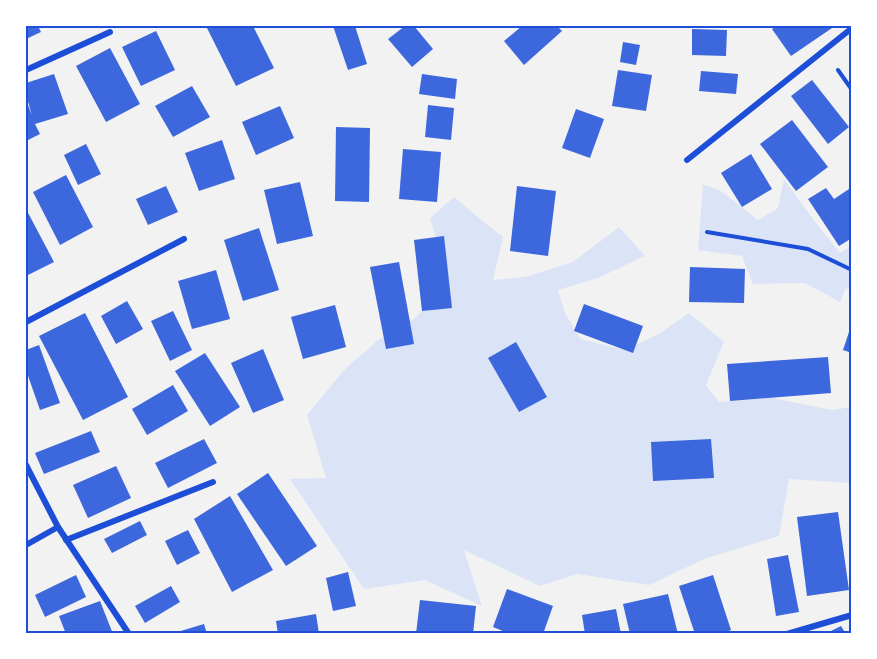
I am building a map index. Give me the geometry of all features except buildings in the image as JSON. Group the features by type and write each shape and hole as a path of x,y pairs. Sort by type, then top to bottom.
{"street":[{"path":"687,160 852,28"},
{"path":"26,70 110,32"},
{"path":"26,322 184,239"},
{"path":"26,465 58,527 129,633"},
{"path":"66,540 213,482"},
{"path":"26,545 58,527"},
{"path":"787,633 852,615"}],"path":[{"path":"707,232 808,249 852,270"}],"shaded area":[{"path":"784,179 840,253 851,246 851,290 846,288 840,302 805,283 753,284 742,256 698,250 703,184 721,191 758,220 778,208"},
{"path":"454,197 503,237 493,280 525,277 573,262 619,227 645,256 598,278 558,290 565,313 581,339 624,350 659,334 689,313 724,342 706,385 719,402 772,398 832,410 851,407 851,483 789,479 779,536 704,559 649,585 577,574 540,586 464,550 482,606 425,580 364,589 290,479 326,478 307,415 344,370 377,341 415,318 450,284 430,218"}]}
